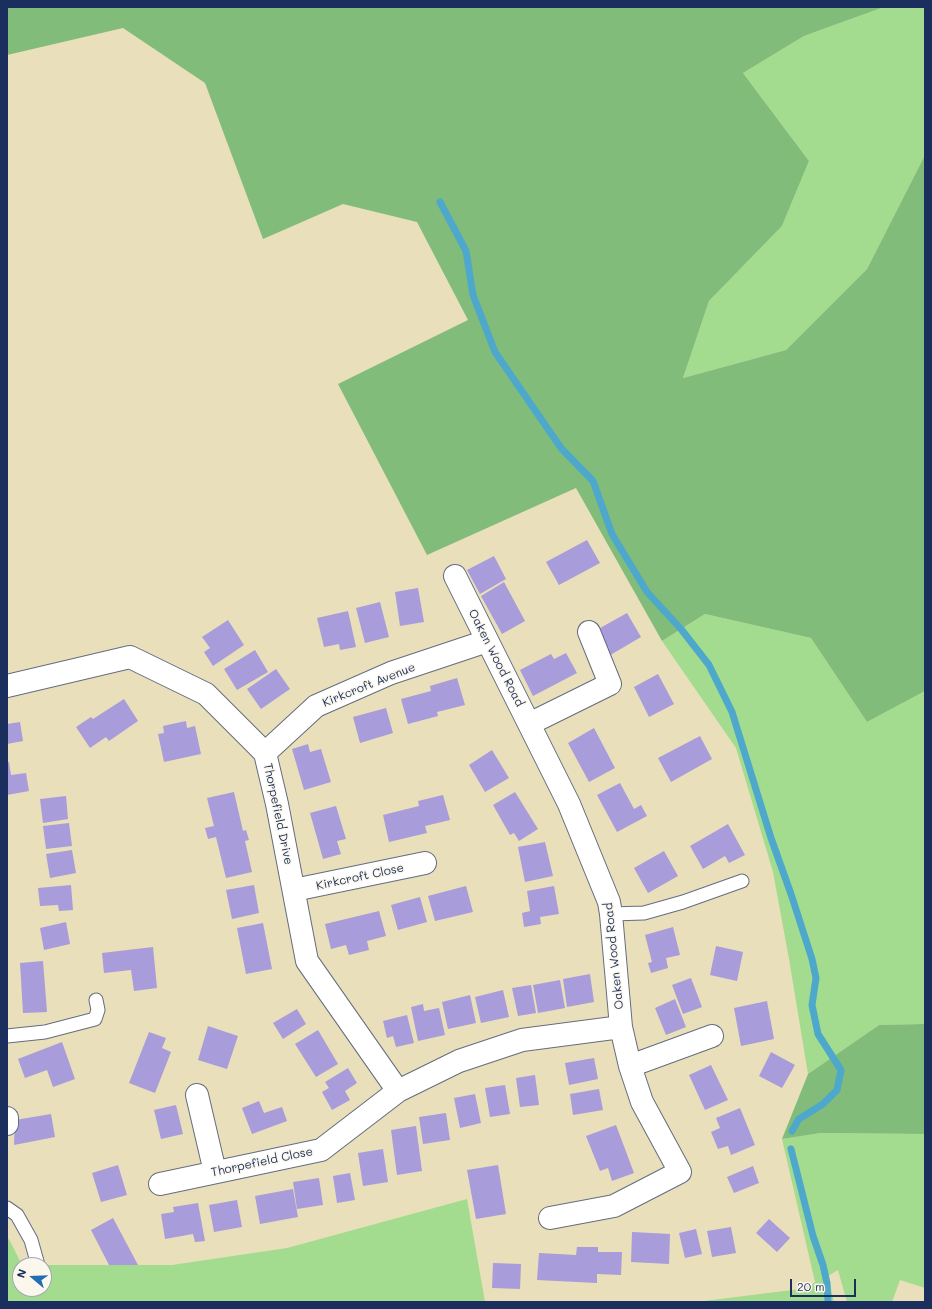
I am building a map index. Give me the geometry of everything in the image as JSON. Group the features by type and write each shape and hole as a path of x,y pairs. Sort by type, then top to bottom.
{"street":[{"name":"Oaken Wood Road","path":"455,576 569,804 609,902 621,1027 630,1066 642,1102 680,1172 614,1206 550,1218"},
{"path":"529,724 610,684 589,632"},
{"name":"Kirkcroft Avenue","path":"265,753 316,706 391,673 487,641"},
{"name":"Thorpefield Drive","path":"7,686 130,657 206,694 265,753 277,804 307,961 398,1091"},
{"name":"Kirkcroft Close","path":"294,890 425,863"},
{"name":"Thorpefield Close","path":"160,1184 321,1150 398,1091 459,1062 522,1040 621,1027"},
{"path":"630,1066 712,1036"},
{"path":"197,1095 215,1172"},
{"path":"7,1118 7,1124"}],"lane":[{"path":"611,914 644,913 683,902 742,881"},
{"path":"7,1036 45,1032 95,1019 98,1010 96,1000"},
{"path":"7,1208 17,1215 31,1240 36,1257"}],"green space":[{"path":"7,7 884,7 804,36 743,73 809,161 782,226 709,301 683,378 786,350 867,269 925,155 925,691 867,722 811,638 705,614 662,641 576,488 427,555 338,384 468,320 417,222 343,204 263,239 205,83 123,28 7,55"},
{"path":"884,7 925,7 925,155 867,269 786,350 683,378 709,301 782,226 809,161 743,73 804,36"},
{"path":"705,614 811,638 867,722 925,691 925,1024 879,1025 808,1074 773,872 736,748 662,641"},
{"path":"925,1024 925,1134 821,1133 782,1139 808,1074 879,1025"},
{"path":"821,1133 925,1134 925,1288 900,1280 892,1302 847,1302 838,1270 828,1276 834,1302 696,1302 808,1288 815,1282 782,1139"},
{"path":"467,1199 485,1302 7,1302 7,1237 18,1257 12,1257 12,1297 52,1297 52,1265 172,1265 287,1248"}],"building":[{"path":"587,540 600,563 559,585 546,562"},
{"path":"494,556 506,579 480,594 467,570"},
{"path":"504,582 525,621 502,634 481,596"},
{"path":"418,588 424,622 400,626 395,592"},
{"path":"380,602 389,637 365,643 356,608"},
{"path":"348,611 356,647 340,650 339,644 324,647 317,618"},
{"path":"627,613 641,637 607,657 593,632"},
{"path":"228,620 244,645 213,666 204,652 210,648 202,637"},
{"path":"255,650 268,672 237,690 224,669"},
{"path":"566,653 577,673 533,696 520,670 551,654 554,659"},
{"path":"276,669 290,689 261,709 247,689"},
{"path":"658,674 674,704 649,717 634,687"},
{"path":"457,678 465,705 437,712 438,716 408,724 401,699 431,691 430,686"},
{"path":"124,699 138,721 109,741 106,737 90,748 76,727 91,717 93,719"},
{"path":"386,708 393,733 360,743 353,717"},
{"path":"186,721 187,728 195,726 201,754 164,762 158,734 164,733 163,726"},
{"path":"20,722 23,741 7,744 7,724"},
{"path":"594,728 615,768 589,782 568,743"},
{"path":"700,736 712,759 671,782 658,758"},
{"path":"308,744 310,752 321,749 331,782 304,790 292,749"},
{"path":"492,750 509,778 485,792 469,765"},
{"path":"9,762 11,775 26,773 29,791 7,795 7,763"},
{"path":"620,783 634,809 641,805 647,816 617,832 597,795"},
{"path":"234,792 243,831 246,830 249,840 245,841 252,872 226,878 216,837 208,839 205,828 214,826 207,798"},
{"path":"515,792 538,829 519,841 514,833 510,835 493,805"},
{"path":"443,795 450,820 425,826 427,833 389,842 383,815 419,806 418,801"},
{"path":"66,796 68,819 43,823 40,799"},
{"path":"336,806 346,839 337,841 341,854 323,859 310,813"},
{"path":"69,823 72,846 46,849 43,826"},
{"path":"728,824 745,855 729,863 725,856 703,869 690,846"},
{"path":"545,842 553,876 525,882 518,847"},
{"path":"72,850 76,873 50,878 46,854"},
{"path":"664,851 678,876 648,893 634,868"},
{"path":"71,885 73,910 59,911 58,905 40,906 38,888"},
{"path":"254,885 259,913 232,919 226,890"},
{"path":"466,886 473,912 435,921 428,896"},
{"path":"554,886 559,914 540,917 541,924 524,927 522,913 530,911 527,891"},
{"path":"420,897 427,922 398,930 391,905"},
{"path":"379,911 386,936 367,941 369,950 349,955 346,945 331,949 325,924"},
{"path":"66,922 70,944 44,950 40,928"},
{"path":"263,923 272,969 246,974 237,928"},
{"path":"673,927 680,955 666,958 668,968 651,973 648,963 652,962 645,935"},
{"path":"716,946 743,952 737,981 710,975"},
{"path":"153,947 157,988 134,991 131,970 104,973 102,953"},
{"path":"43,961 47,1012 23,1013 20,963"},
{"path":"590,974 594,1002 567,1007 563,979"},
{"path":"691,978 702,1007 683,1014 672,985"},
{"path":"560,980 565,1008 538,1013 533,985"},
{"path":"531,985 536,1013 518,1016 512,988"},
{"path":"503,990 509,1017 481,1023 475,997"},
{"path":"470,995 476,1023 448,1029 442,1002"},
{"path":"675,999 686,1027 666,1035 655,1008"},
{"path":"767,1001 774,1039 741,1046 734,1008"},
{"path":"423,1004 424,1011 439,1008 445,1035 418,1041 411,1007"},
{"path":"297,1009 306,1024 283,1039 273,1023"},
{"path":"407,1015 414,1043 396,1047 393,1036 387,1038 383,1021"},
{"path":"208,1026 238,1036 227,1069 198,1060"},
{"path":"318,1030 338,1064 316,1077 295,1044"},
{"path":"149,1032 166,1038 162,1048 171,1052 155,1093 129,1083"},
{"path":"62,1042 75,1079 53,1087 47,1070 25,1078 18,1059"},
{"path":"771,1052 795,1065 782,1088 759,1076"},
{"path":"594,1058 598,1079 569,1085 565,1063"},
{"path":"711,1065 728,1100 705,1110 689,1075"},
{"path":"348,1068 357,1083 345,1091 350,1100 332,1110 322,1092 329,1088 325,1082"},
{"path":"535,1075 539,1105 520,1107 516,1078"},
{"path":"505,1085 510,1114 490,1117 485,1088"},
{"path":"599,1089 603,1110 573,1115 570,1094"},
{"path":"475,1094 481,1123 460,1128 454,1098"},
{"path":"259,1101 264,1113 282,1107 287,1121 252,1134 242,1108"},
{"path":"176,1105 183,1134 161,1139 154,1110"},
{"path":"740,1108 755,1145 731,1155 728,1146 718,1149 711,1132 720,1128 716,1118"},
{"path":"446,1113 450,1140 423,1144 419,1117"},
{"path":"51,1114 55,1137 14,1145 15,1120"},
{"path":"616,1125 634,1173 612,1181 608,1168 600,1171 586,1136"},
{"path":"416,1126 422,1171 397,1175 391,1130"},
{"path":"383,1149 388,1182 363,1186 358,1153"},
{"path":"118,1165 127,1195 101,1202 92,1173"},
{"path":"498,1165 506,1214 476,1219 467,1170"},
{"path":"753,1166 759,1183 734,1193 727,1177"},
{"path":"350,1173 355,1200 337,1203 333,1176"},
{"path":"319,1178 323,1205 297,1209 293,1182"},
{"path":"293,1189 298,1217 260,1224 255,1196"},
{"path":"237,1200 242,1227 214,1232 209,1205"},
{"path":"198,1203 205,1241 195,1242 193,1234 165,1239 161,1214 174,1212 173,1207"},
{"path":"113,1218 138,1265 109,1265 91,1230"},
{"path":"769,1219 790,1238 777,1252 756,1233"},
{"path":"731,1227 736,1253 712,1257 707,1231"},
{"path":"696,1229 702,1254 685,1258 679,1233"},
{"path":"632,1232 670,1234 669,1264 631,1262"},
{"path":"577,1247 598,1247 598,1252 622,1252 621,1275 597,1274 597,1283 537,1280 539,1253 576,1255"},
{"path":"493,1263 521,1264 520,1289 492,1288"}],"waterway":[{"path":"440,202 466,251 473,295 495,352 561,448 593,481 612,534 647,592 681,629 709,665 732,712 771,838 812,959 816,978 812,1005 818,1034 841,1070 837,1090 823,1104 799,1119 792,1131"},
{"path":"791,1149 813,1236 823,1265 827,1283 828,1302"}]}
